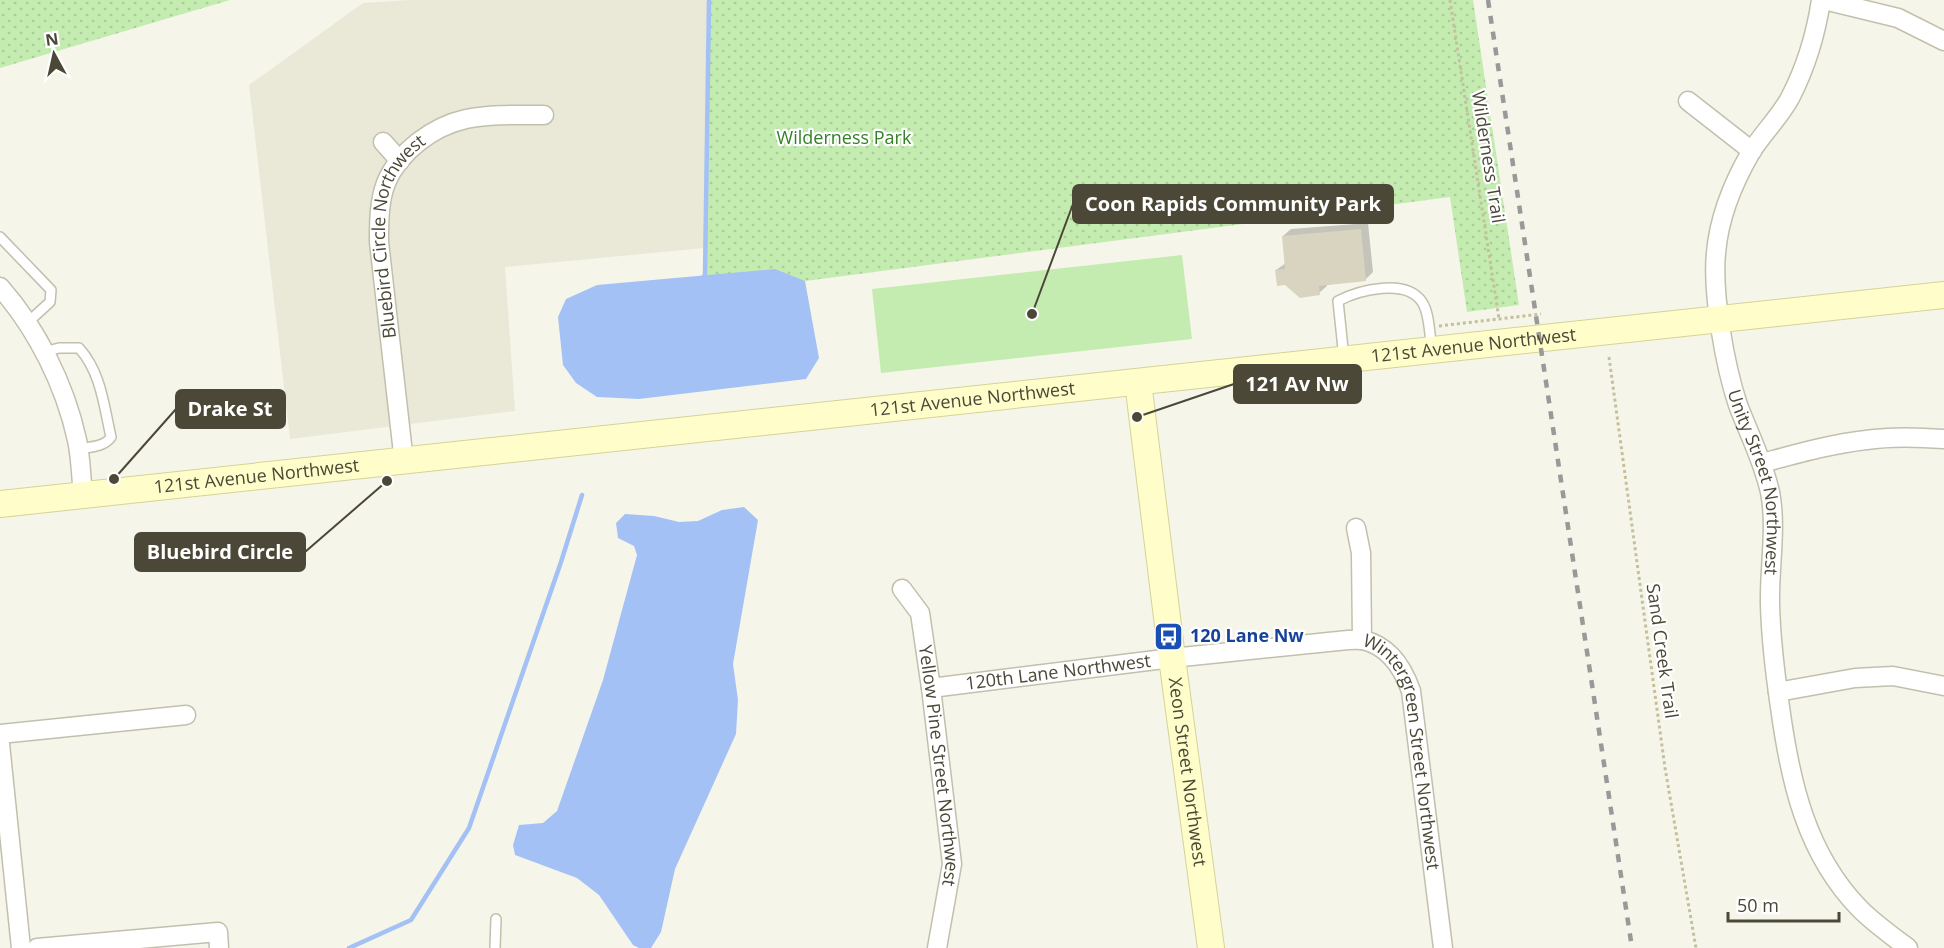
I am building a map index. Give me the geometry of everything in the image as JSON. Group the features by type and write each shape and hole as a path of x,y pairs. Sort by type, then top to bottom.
{"street":[{"path":"1822,0 1898,18 1944,41"},
{"name":"Unity Street Northwest","path":"1822,0 1812,45 1790,98 1752,151 1731,191 1722,218 1716,253 1716,280 1720,321 1731,380 1738,404 1762,463 1770,495 1772,528 1770,627 1787,758 1802,813 1829,869 1860,909 1896,945"},
{"path":"1688,101 1752,151"},
{"name":"Bluebird Circle Northwest","path":"404,462 382,274 379,223 386,183 400,160 417,142 440,129 464,120 496,116 544,115"},
{"path":"383,142 400,160"},
{"path":"0,287 27,323 44,352 64,398 78,449 83,496"},
{"name":"121st Avenue Northwest","path":"0,504 1944,296"},
{"name":"Xeon Street Northwest","path":"1138,382 1211,948"},
{"path":"1762,463 1828,446 1866,440 1910,437 1944,439"},
{"name":"Wintergreen Street Northwest","path":"1356,528 1361,552 1362,640 1376,645 1394,658 1404,672 1411,691 1443,948"},
{"name":"Yellow Pine Street Northwest","path":"902,590 920,613 932,688 952,864 937,948"},
{"name":"120th Lane Northwest","path":"932,688 1172,658 1338,640 1362,640"},
{"path":"1778,692 1855,678 1893,676 1944,686"},
{"path":"0,734 186,715"},
{"path":"0,744 21,948"},
{"path":"37,948 218,940"}],"lane":[{"path":"0,237 51,290 50,302 27,323"},
{"path":"1345,361 1338,301 1350,295 1398,288 1408,290 1423,303 1432,351"},
{"path":"44,352 59,348 79,348 89,359 100,387 111,437 105,444 78,449"},
{"path":"495,948 496,919"}],"path":[{"name":"Wilderness Trail","path":"1450,0 1499,319"},
{"path":"1439,326 1541,314"},
{"name":"Sand Creek Trail","path":"1609,357 1665,768 1696,948"}],"shaded area":[{"path":"410,0 709,0 705,248 505,267 515,411 290,439 249,85 363,3"}],"green space":[{"path":"0,0 230,0 0,68"},
{"name":"Wilderness Park","path":"709,0 1473,0 1519,305 1467,312 1450,197 805,281 705,275"},
{"path":"1182,255 1192,339 881,373 872,289"}],"water":[{"path":"775,269 805,281 819,358 806,379 639,399 597,397 576,383 563,365 558,317 566,299 597,285"},
{"path":"744,507 758,520 733,664 738,700 736,734 675,869 661,932 651,948 639,948 633,945 599,895 577,878 515,855 513,845 519,825 543,823 557,811 603,680 637,555 634,546 618,538 616,523 625,514 654,516 679,522 698,521 722,510"}],"building":[{"path":"1361,229 1366,281 1319,286 1320,295 1300,298 1285,285 1277,286 1275,270 1285,269 1282,236"}],"waterway":[{"path":"702,279 705,275 709,0"},
{"path":"349,948 411,920 469,828 582,495"}],"railway":[{"path":"1488,0 1632,948"}],"place":[{"name":"Coon Rapids Community Park","path":"1032,314"},
{"name":"121 Av Nw","path":"1137,417"},
{"name":"Drake St","path":"114,479"},
{"name":"Bluebird Circle","path":"387,481"},
{"name":"120 Lane Nw","path":"1169,636"}]}
